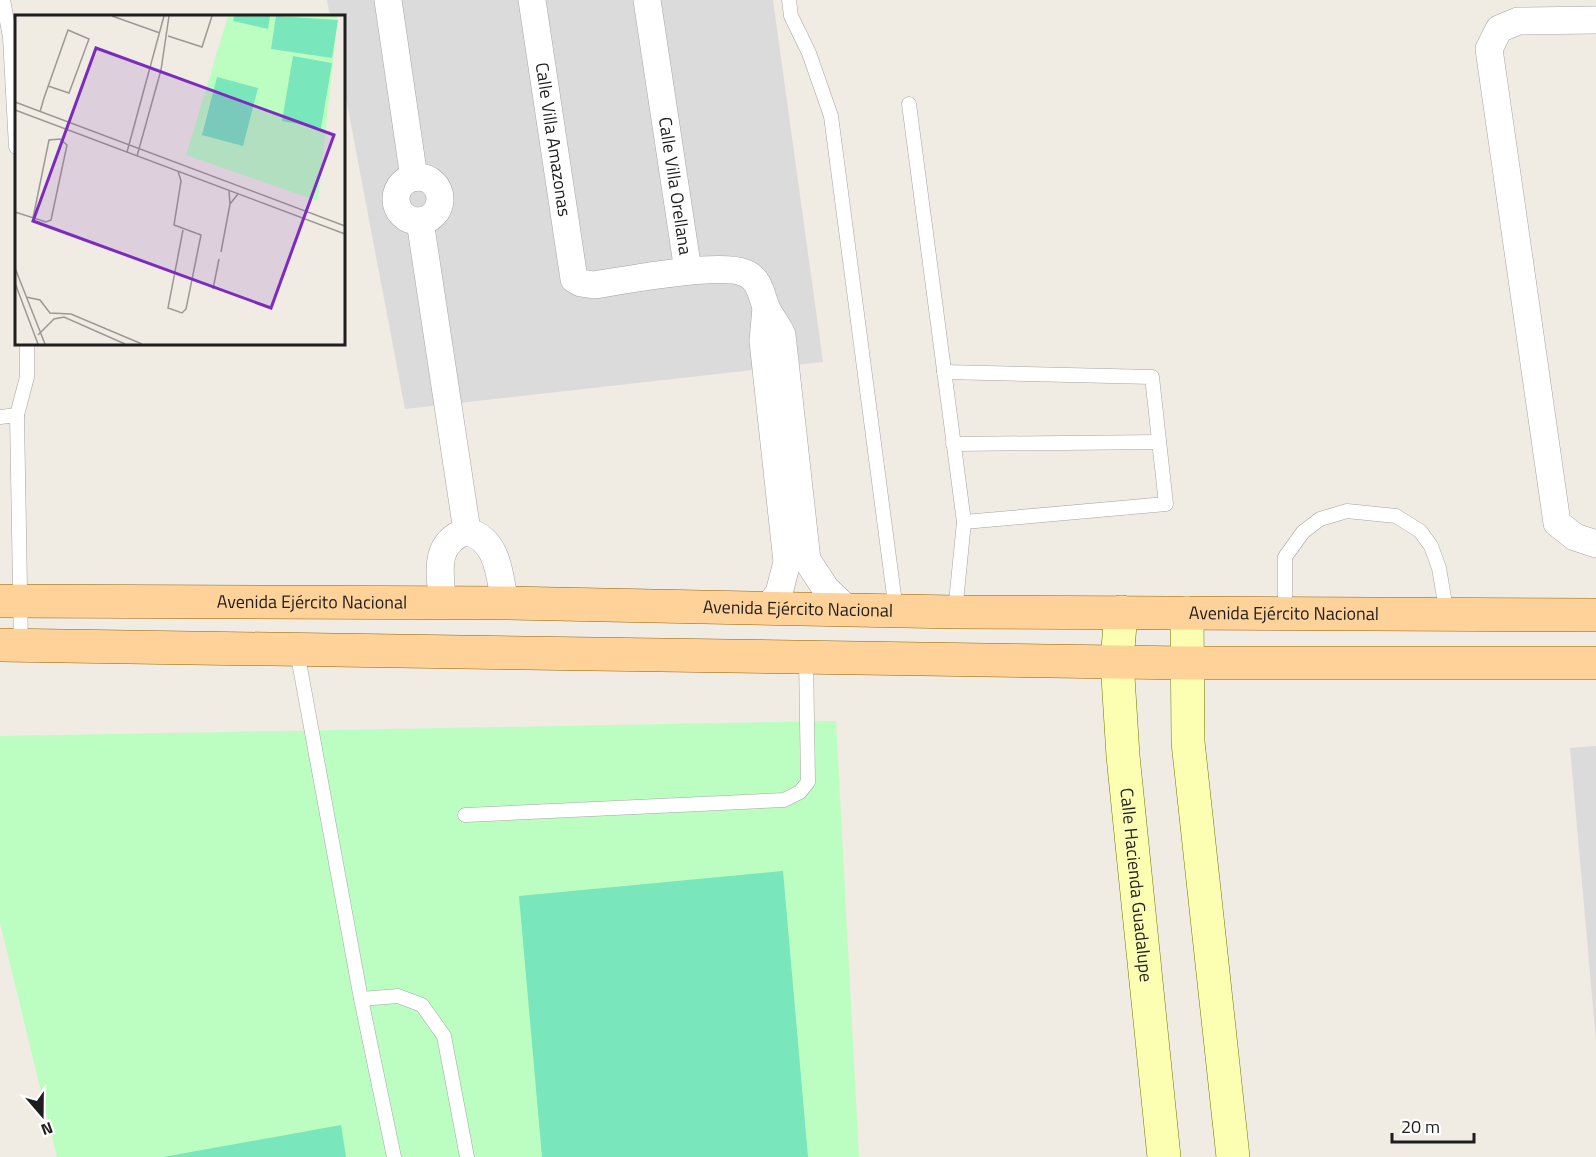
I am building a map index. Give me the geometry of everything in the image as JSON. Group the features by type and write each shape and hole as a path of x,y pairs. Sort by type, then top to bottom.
{"main road":[{"name":"Avenida Ejército Nacional","path":"10,601 505,603 955,612 1596,615"},
{"path":"10,646 1186,663 1596,663"}],"street":[{"path":"388,0 414,178 431,181 440,196 435,213 420,221 467,531"},
{"name":"Calle Villa Amazonas","path":"532,0 574,279 581,283 594,285 688,271"},
{"name":"Calle Villa Orellana","path":"647,0 688,271 721,270 746,273 762,292 766,308 777,322 782,335 780,390 797,561 779,593 768,607"},
{"path":"1596,20 1518,21 1499,29 1490,49 1557,523 1575,537 1596,544"},
{"path":"443,604 440,570 443,547 449,540 467,531 482,537 495,556 505,603"},
{"name":"Calle Villa Orellana","path":"797,561 847,609"},
{"name":"Calle Hacienda Guadalupe","path":"1121,612 1117,661 1123,756 1164,1157"},
{"path":"1187,613 1188,742 1198,853 1233,1157"}],"lane":[{"path":"3,0 10,37 15,129"},
{"path":"789,0 791,16 809,53 831,117 896,611"},
{"path":"909,104 964,522 955,612"},
{"path":"10,646 16,415 27,377 27,345"},
{"path":"944,372 1152,377 1166,504 964,522"},
{"path":"0,417 16,415"},
{"path":"953,444 1159,442"},
{"path":"1285,614 1286,557 1303,532 1311,525 1320,519 1347,511 1396,516 1420,531 1431,546 1438,568 1447,615"},
{"path":"297,651 361,999 394,1157"},
{"path":"465,815 784,800 800,792 808,782 806,657"},
{"path":"361,999 398,996 422,1005 444,1036 467,1157"}],"shaded area":[{"path":"327,0 773,0 823,362 405,409 345,93 345,15 330,15"},
{"path":"1596,746 1596,1041 1570,748"}],"green space":[{"path":"836,721 859,1157 57,1157 0,923 0,736"},
{"path":"783,871 808,1157 542,1157 519,896"},
{"path":"341,1125 346,1157 163,1157"}]}
